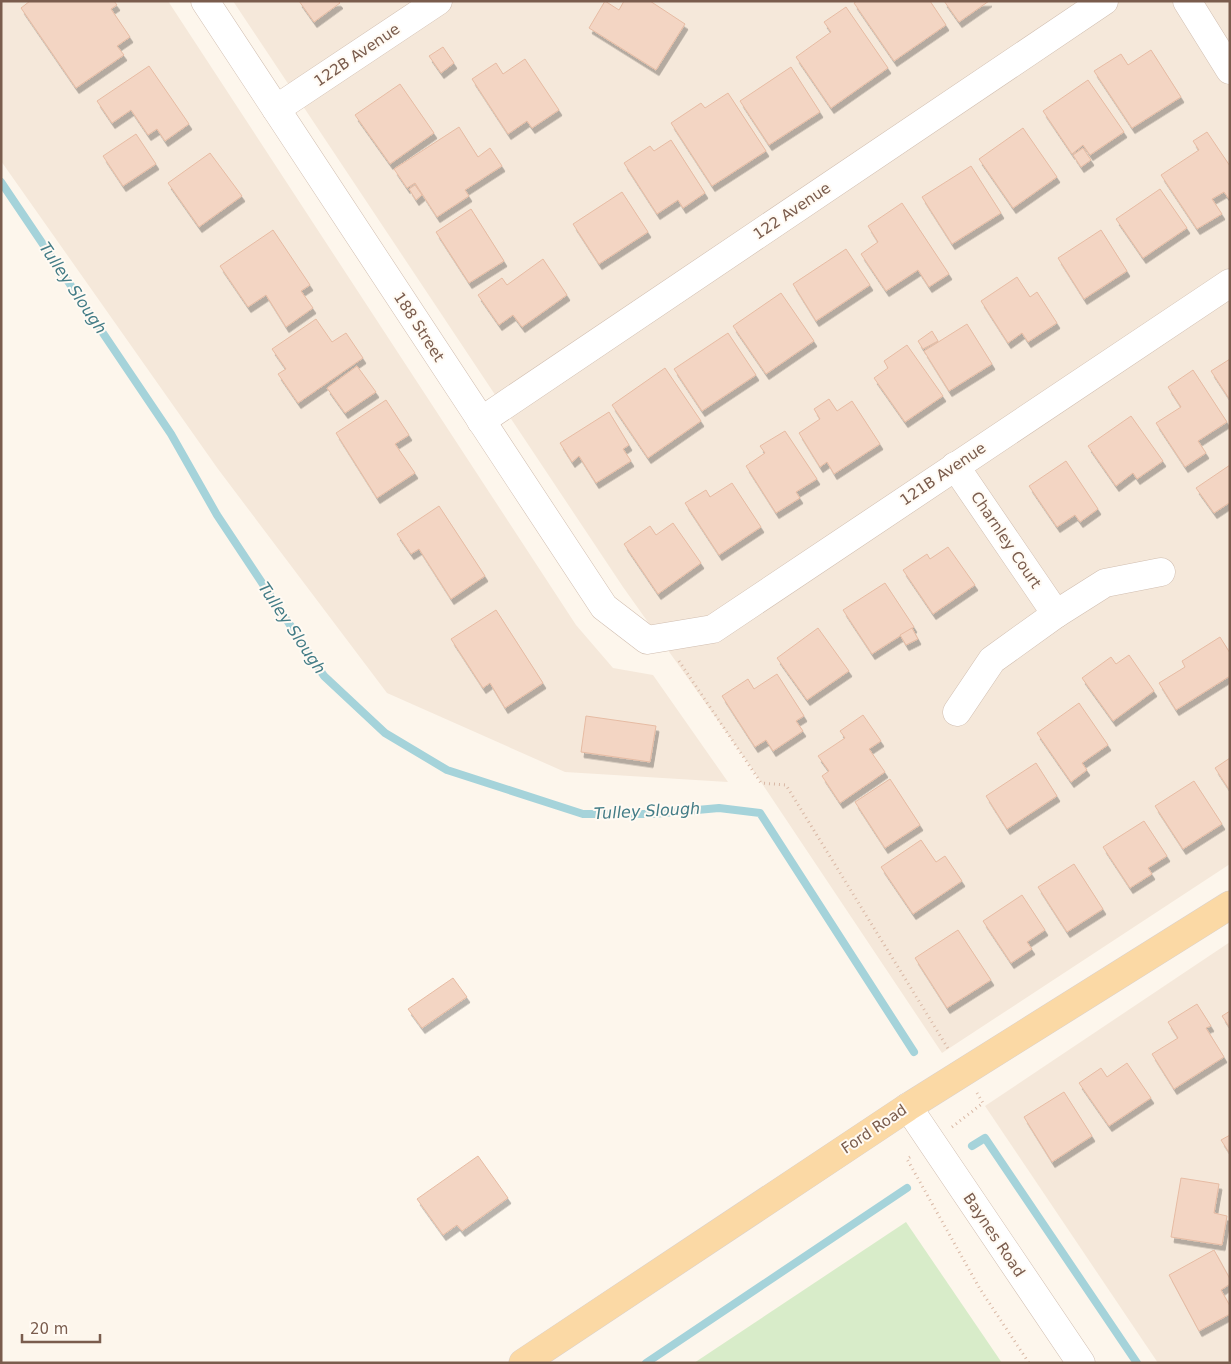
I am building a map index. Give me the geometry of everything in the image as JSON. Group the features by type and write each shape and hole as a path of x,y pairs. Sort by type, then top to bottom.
{"main road":[{"name":"Ford Road","path":"524,1363 908,1107 1230,905"}],"street":[{"name":"188 Street","path":"205,1 604,607 655,638"},
{"name":"122B Avenue","path":"276,109 438,1"},
{"name":"122 Avenue","path":"481,421 1104,1"},
{"path":"1187,1 1230,70"},
{"name":"121B Avenue","path":"655,638 713,629 1230,283"},
{"name":"Charnley Court","path":"955,466 1056,614"},
{"path":"957,712 992,660 1056,614 1105,583 1161,572"},
{"name":"Baynes Road","path":"908,1107 1081,1363"}],"path":[{"path":"655,638 761,783 786,785 950,1051"},
{"path":"907,1159 980,1289 1029,1363"}],"shaded area":[{"path":"1,1 168,1 576,625 613,668 653,675 728,782 565,772 387,693 218,469 1,161"},
{"path":"233,1 1230,1 1230,864 942,1053 751,767 623,587"},
{"path":"1230,942 1230,1363 1158,1363 985,1106"}],"green space":[{"path":"906,1222 1002,1363 694,1363"}],"building":[{"path":"30,1 114,1 117,5 111,9 130,37 117,46 124,55 76,88 21,8"},
{"path":"299,1 338,1 340,3 314,22"},
{"path":"605,1 619,10 624,1 650,1 685,24 656,70 589,28"},
{"path":"857,1 930,1 946,25 894,61 854,3"},
{"path":"944,1 989,1 959,22"},
{"path":"846,7 888,68 831,108 796,57 831,32 824,22"},
{"path":"443,47 454,63 441,73 429,56"},
{"path":"1151,50 1181,97 1132,128 1094,71 1121,54 1128,65"},
{"path":"525,59 559,110 532,128 527,121 508,134 472,79 496,63 503,74"},
{"path":"149,66 189,124 165,141 157,129 148,135 131,110 112,123 97,101"},
{"path":"791,67 820,112 769,145 740,101"},
{"path":"1088,80 1124,132 1090,155 1083,145 1072,154 1043,111"},
{"path":"400,84 434,133 390,164 355,115"},
{"path":"728,93 766,151 712,186 671,123 701,103 705,108"},
{"path":"459,127 478,157 490,148 502,166 465,190 469,196 437,217 415,183 407,188 394,169"},
{"path":"1023,128 1057,177 1013,208 979,159"},
{"path":"1207,132 1230,166 1230,198 1224,192 1212,199 1222,214 1197,229 1161,175 1199,150 1193,141"},
{"path":"136,134 156,164 123,186 103,156"},
{"path":"671,140 705,193 683,208 678,200 657,214 624,163 650,146 654,151"},
{"path":"1083,148 1091,160 1081,167 1073,155"},
{"path":"210,153 242,196 199,227 168,183"},
{"path":"971,166 1001,213 952,244 922,197"},
{"path":"415,185 422,195 416,200 409,189"},
{"path":"1160,189 1187,228 1143,258 1116,219"},
{"path":"622,192 648,232 599,264 573,224"},
{"path":"902,203 949,274 929,287 918,270 886,291 861,254 878,242 868,226"},
{"path":"471,209 504,261 469,283 436,232"},
{"path":"273,230 310,285 301,291 313,308 286,327 266,295 248,307 220,266"},
{"path":"1101,230 1127,271 1084,299 1058,258"},
{"path":"846,249 870,285 816,321 793,284"},
{"path":"543,259 567,295 522,327 513,315 499,325 478,295 502,278 507,285"},
{"path":"1017,277 1030,297 1037,292 1057,323 1028,342 1022,333 1008,343 981,301"},
{"path":"781,293 814,341 766,374 733,326"},
{"path":"316,319 332,342 346,333 363,358 298,403 278,374 286,369 272,349"},
{"path":"967,324 992,364 949,391 924,351"},
{"path":"932,331 938,341 923,349 918,341"},
{"path":"728,333 756,375 702,411 674,369"},
{"path":"907,345 943,396 905,422 874,378 888,368 884,361"},
{"path":"1230,359 1230,400 1211,371"},
{"path":"357,366 376,392 345,413 327,388"},
{"path":"665,368 701,421 648,458 612,405"},
{"path":"1193,370 1227,422 1198,441 1206,453 1185,467 1156,423 1181,407 1168,387"},
{"path":"829,399 837,411 852,401 880,444 834,474 827,462 820,467 799,433 820,419 814,409"},
{"path":"386,400 409,435 395,444 415,473 377,498 336,433"},
{"path":"609,412 629,445 623,449 631,461 596,483 579,456 572,462 560,443"},
{"path":"1131,416 1163,461 1137,479 1133,473 1116,486 1088,446"},
{"path":"785,431 817,479 796,492 800,498 776,513 746,466 765,453 760,446"},
{"path":"1066,461 1098,509 1080,522 1075,515 1057,527 1029,486"},
{"path":"1230,465 1230,504 1214,513 1196,488"},
{"path":"732,483 761,527 719,555 685,503 706,490 710,497"},
{"path":"439,506 485,576 451,599 419,549 411,554 397,534"},
{"path":"673,523 701,563 658,594 624,544 650,526 656,535"},
{"path":"948,547 975,585 933,614 903,570 927,554 930,559"},
{"path":"885,583 914,627 872,654 843,610"},
{"path":"496,610 543,683 505,708 490,683 483,688 451,639"},
{"path":"818,628 849,671 807,700 777,658"},
{"path":"912,628 918,639 906,645 900,635"},
{"path":"1220,637 1230,653 1230,676 1176,710 1159,683 1185,667 1182,661"},
{"path":"1129,655 1154,691 1113,721 1082,678 1111,657 1116,664"},
{"path":"777,674 804,716 796,721 803,731 773,751 766,740 755,747 722,696 748,679 754,689"},
{"path":"1079,703 1108,745 1082,763 1087,770 1071,782 1037,733"},
{"path":"863,715 881,741 869,749 885,772 840,803 822,776 829,771 818,756 845,738 840,731"},
{"path":"586,716 656,726 650,762 581,752"},
{"path":"1230,758 1230,791 1215,768"},
{"path":"1036,763 1057,796 1007,829 986,796"},
{"path":"890,779 920,825 885,848 855,802"},
{"path":"1194,781 1222,824 1183,849 1155,806"},
{"path":"1144,821 1167,856 1148,868 1152,874 1130,888 1103,847"},
{"path":"921,840 936,862 945,856 962,881 913,914 881,867"},
{"path":"1074,864 1103,909 1067,932 1038,887"},
{"path":"1022,895 1045,930 1027,942 1032,949 1011,963 983,921"},
{"path":"958,930 991,980 947,1008 915,958"},
{"path":"453,978 467,997 422,1028 408,1009"},
{"path":"1197,1004 1211,1026 1206,1028 1224,1057 1174,1089 1152,1054 1178,1038 1168,1022"},
{"path":"1230,1011 1230,1028 1222,1016"},
{"path":"1127,1063 1151,1098 1109,1126 1079,1083 1101,1068 1107,1077"},
{"path":"1064,1092 1092,1136 1052,1162 1024,1117"},
{"path":"1230,1135 1230,1154 1221,1140"},
{"path":"478,1156 508,1198 462,1231 457,1225 443,1235 417,1199"},
{"path":"1181,1178 1219,1184 1214,1213 1227,1216 1222,1245 1171,1237"},
{"path":"1214,1250 1230,1279 1230,1284 1221,1290 1230,1306 1230,1314 1199,1331 1169,1275"}],"waterway":[{"name":"Tulley Slough","path":"1,182 171,434 217,515 324,676 385,733 447,770 583,814 653,814 719,808 760,813 914,1052"},
{"path":"972,1146 985,1138 1137,1363"},
{"path":"646,1363 907,1188"}]}
